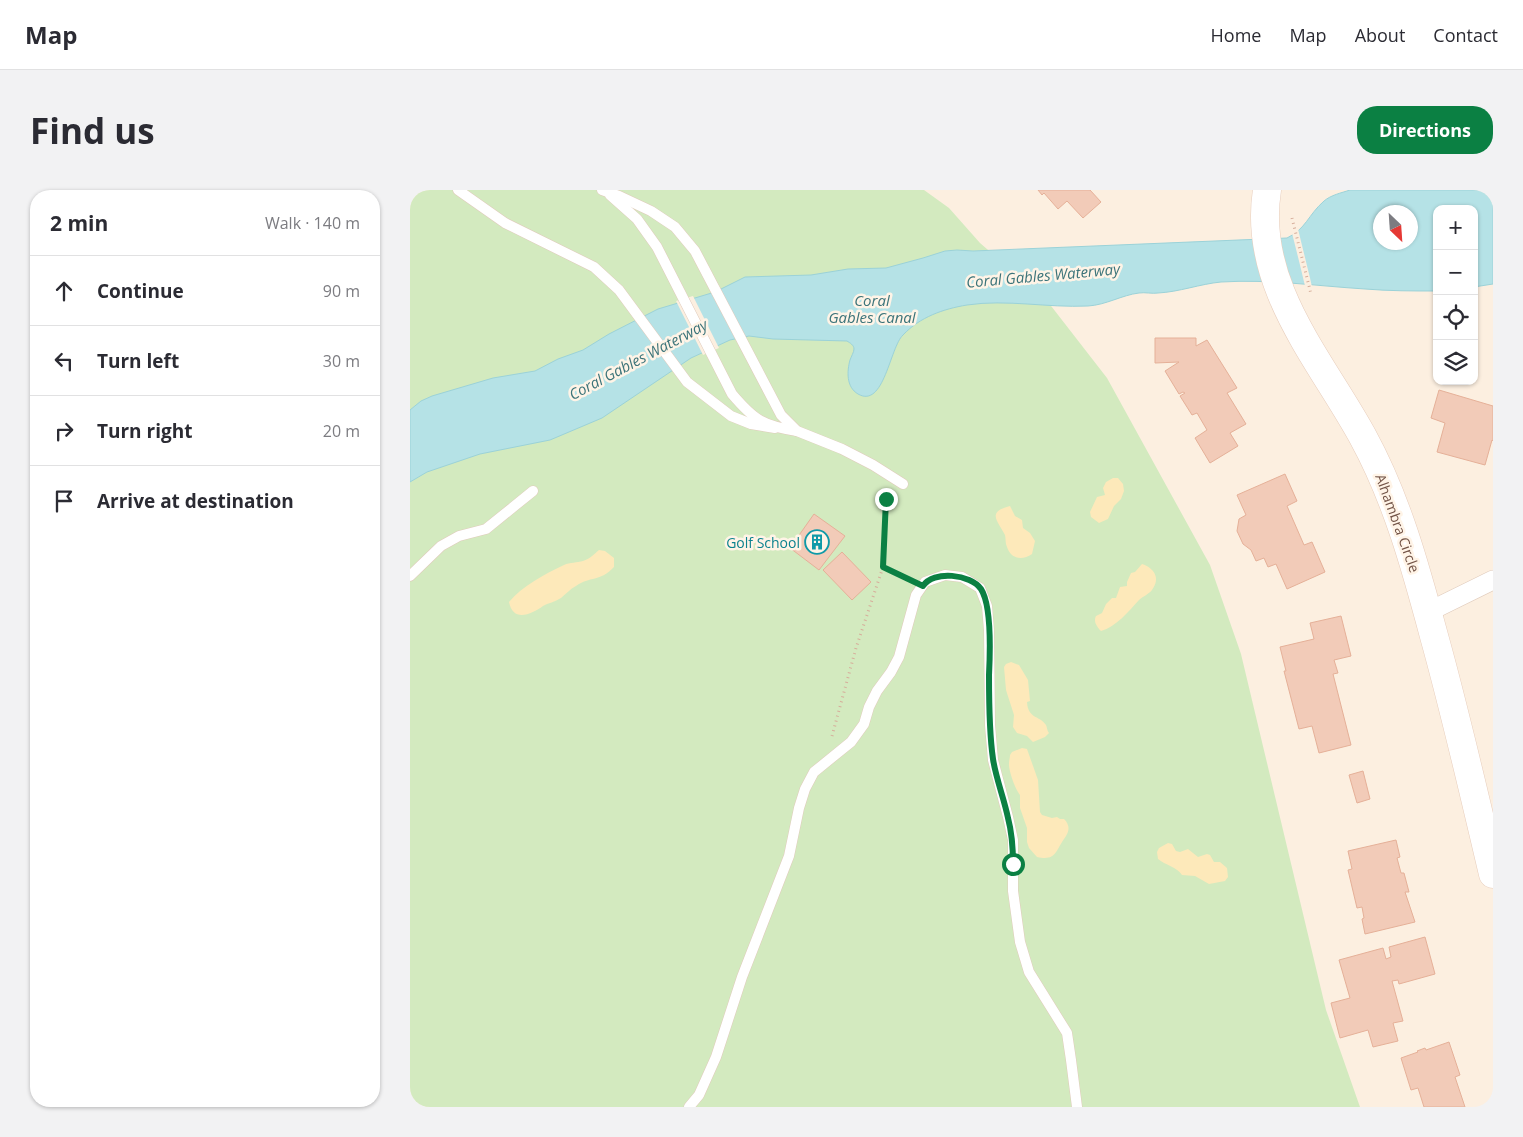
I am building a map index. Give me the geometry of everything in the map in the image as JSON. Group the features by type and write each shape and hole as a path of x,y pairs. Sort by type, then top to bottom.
{"street":[{"name":"Alhambra Circle","path":"1267,190 1265,231 1270,262 1279,289 1298,329 1350,415 1375,461 1394,506 1412,558 1428,612 1472,783 1493,874"},
{"path":"1428,612 1493,580"}],"lane":[{"path":"458,190 504,223 594,267 619,290 687,382 731,416 751,424 797,430 842,449 873,465 902,484"},
{"path":"604,191 637,220 657,247 732,394 750,415 775,428"},
{"path":"604,191 650,210 675,228 695,251 781,415 797,430"},
{"path":"410,576 441,546 459,536 486,529 533,492"},
{"path":"689,1107 699,1095 716,1056 742,977 789,856 799,808 814,772 850,742 864,724 877,692 899,657 916,595 925,582 945,575 962,577 980,588 987,606 990,725 993,760 1012,840 1013,891 1020,942 1029,972 1067,1033 1077,1107"}],"path":[{"path":"1290,211 1312,299"},
{"path":"824,763 856,648 883,567 886,499 902,484"},
{"path":"883,567 923,586"}],"green space":[{"path":"410,190 924,190 949,208 980,243 1048,302 1107,378 1210,565 1241,654 1326,1010 1360,1107 410,1107"}],"sand":[{"path":"1113,478 1118,478 1123,484 1124,491 1108,519 1099,523 1091,517 1090,512 1097,497 1105,495 1103,488 1106,482"},
{"path":"1010,506 1015,516 1022,520 1023,528 1030,533 1035,541 1032,554 1024,558 1017,558 1011,554 1006,544 1005,535 996,518 998,511"},
{"path":"599,550 605,551 614,558 614,567 609,572 581,583 561,598 534,612 519,615 511,609 509,602 527,586 564,565 588,559"},
{"path":"1142,564 1150,568 1155,574 1155,586 1127,614 1107,629 1101,631 1095,622 1096,616 1102,613 1106,604 1112,598 1116,598 1120,587 1127,586 1131,573 1135,572"},
{"path":"1011,662 1019,665 1028,680 1030,701 1027,702 1029,711 1046,725 1049,733 1045,737 1033,742 1027,736 1017,733 1013,727 1014,715 1006,690 1004,667"},
{"path":"1022,748 1027,749 1038,780 1040,812 1042,815 1052,818 1064,819 1068,827 1067,834 1057,851 1048,858 1037,857 1029,848 1027,842 1027,828 1020,808 1020,795 1014,785 1009,763 1012,752"},
{"path":"1168,843 1172,844 1176,851 1180,852 1188,849 1198,857 1210,855 1214,862 1220,862 1227,868 1228,877 1225,881 1209,884 1195,876 1182,875 1158,859 1157,852 1159,848"}],"water":[{"name":"Coral Gables Canal","path":"1350,190 1493,190 1493,284 1478,286 1478,205 1433,205 1433,291 1383,290 1239,281 1213,283 1166,292 1139,293 1088,306 1012,303 967,305 932,315 917,323 903,335 898,342 880,385 874,393 867,396 858,394 849,383 848,369 854,349 853,345 847,341 773,339 749,336 730,340 691,358 602,418 550,440 480,454 427,472 410,482 410,410 421,401 493,378 535,371 558,359 583,350 609,334 658,309 715,292 745,277 811,275 848,269 886,268 945,251 957,250 973,251 1287,238 1303,226 1324,201"}],"pier":[{"path":"1298,229 1312,287 1305,286 1292,233"},
{"path":"693,296 719,348 703,355 676,301"}],"building":[{"path":"1038,190 1090,190 1101,202 1083,218 1067,201 1058,209 1044,193 1042,195"},
{"path":"1155,338 1196,338 1196,346 1207,340 1237,388 1227,393 1246,424 1230,433 1238,446 1210,463 1195,438 1207,430 1197,413 1192,415 1180,396 1185,393 1179,394 1165,371 1179,362 1155,363"},
{"path":"1439,390 1493,406 1493,441 1485,465 1437,452 1445,423 1431,418"},
{"path":"1285,474 1297,501 1287,506 1304,545 1312,542 1325,572 1287,589 1276,564 1268,567 1264,558 1256,561 1251,550 1243,544 1237,531 1239,519 1246,515 1237,495"},
{"name":"Golf School","path":"814,514 845,536 819,570 790,548"},
{"path":"842,552 871,582 852,600 823,570"},
{"path":"1341,616 1351,656 1334,660 1338,673 1333,674 1351,745 1319,753 1312,726 1299,729 1284,671 1286,671 1280,647 1314,639 1310,623"},
{"path":"1363,771 1370,799 1357,803 1349,775"},
{"path":"1396,840 1400,857 1397,858 1401,873 1404,873 1409,892 1405,892 1415,922 1365,934 1362,907 1357,908 1348,870 1352,869 1348,851"},
{"path":"1425,937 1435,974 1399,984 1398,980 1392,981 1403,1021 1393,1023 1398,1041 1373,1047 1368,1030 1340,1038 1331,1003 1350,998 1339,960 1383,948 1386,959 1391,957 1389,947"},
{"path":"1449,1042 1460,1075 1455,1077 1465,1107 1424,1107 1418,1088 1411,1090 1401,1058 1425,1048 1426,1050"}],"place":[{"name":"Golf School","path":"817,542"}],"route":[{"path":"886,499 883,567 923,586 925,582 945,575 962,577 980,588 987,606 990,660 990,725 993,760 1008,817 1012,840 1013,864"}],"water label":[{"name":"Coral Gables Waterway","path":"1043,275"},
{"name":"Coral Gables Waterway","path":"638,359"}]}
